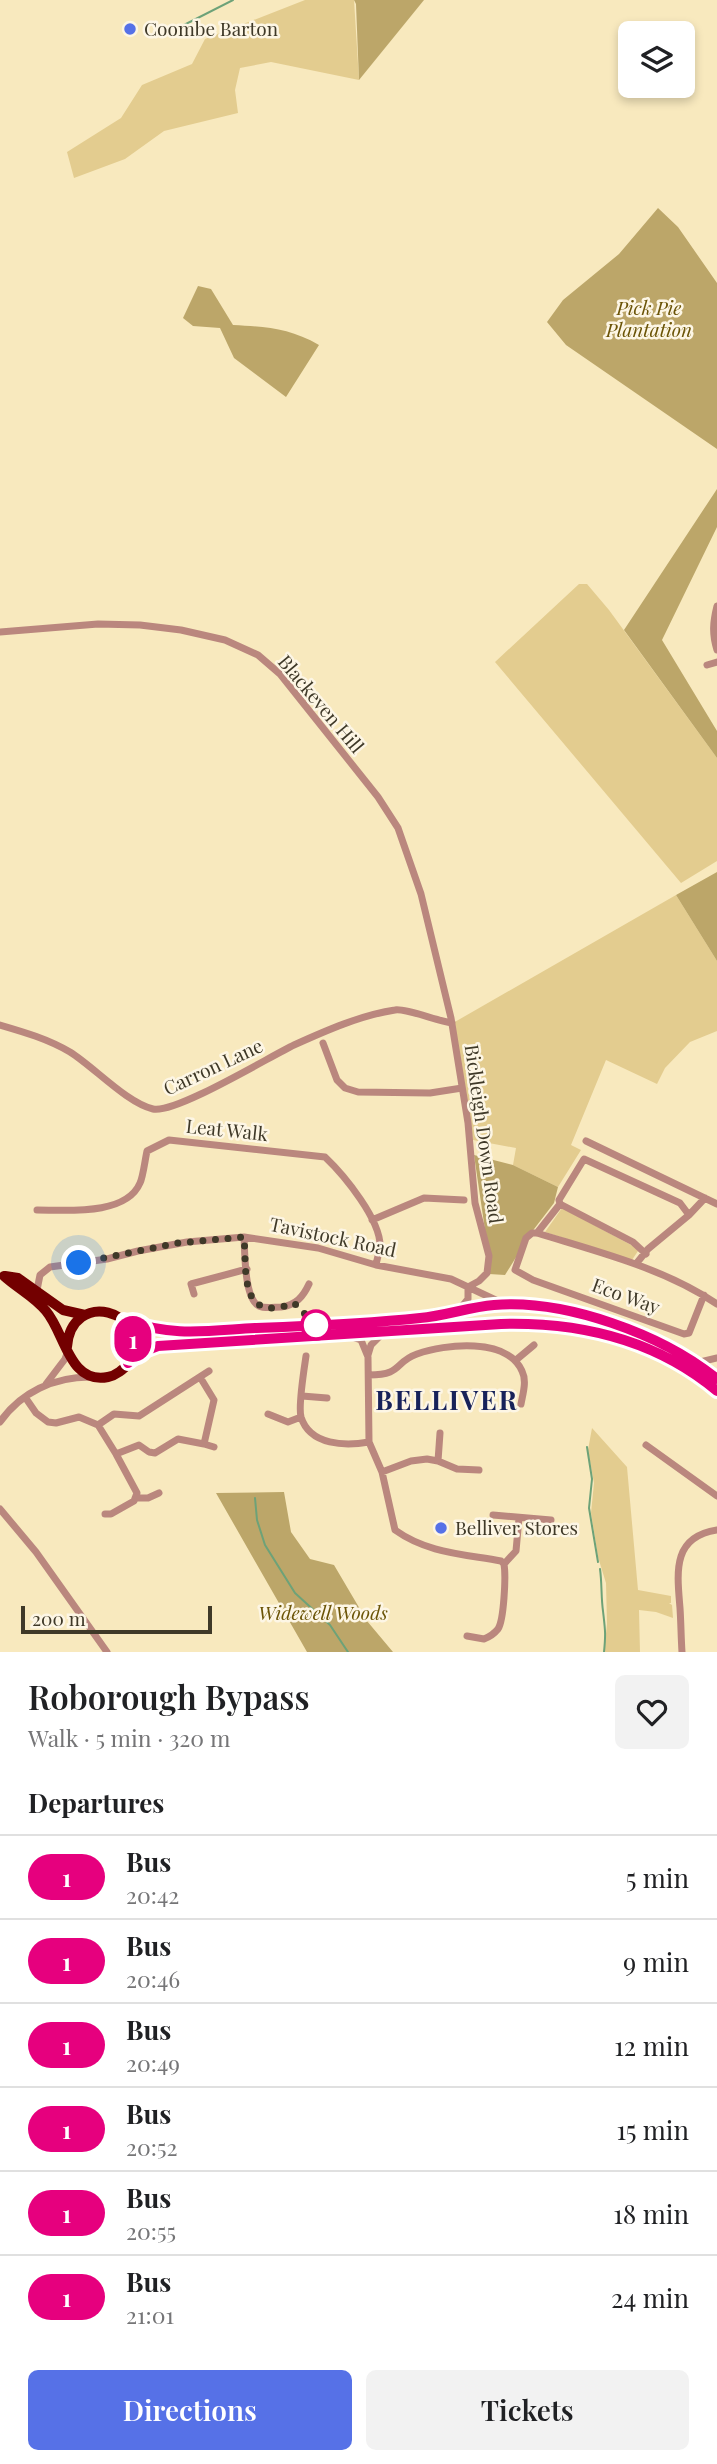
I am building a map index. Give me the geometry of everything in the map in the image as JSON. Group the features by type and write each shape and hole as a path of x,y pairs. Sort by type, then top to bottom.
{"highway":[{"name":"Tavistock Road","path":"2,1276 18,1278 62,1310 85,1315 107,1312 155,1330 197,1332 401,1320 507,1304 552,1307 661,1341 712,1375 717,1391"},
{"name":"Tavistock Road","path":"2,1276 42,1305 59,1330 76,1367 94,1377 116,1374 142,1352 158,1346 535,1323 618,1338 712,1375"},
{"path":"67,1349 71,1329 85,1315"},
{"path":"124,1320 134,1340 128,1363"}],"street":[{"path":"717,606 713,623 717,650"},
{"name":"Blackeven Hill","path":"0,632 98,624 140,625 181,630 225,640 258,655 280,674 378,797 398,828 421,894 451,1020"},
{"path":"707,665 717,662"},
{"name":"Carron Lane","path":"0,1025 59,1046 109,1080 128,1097 154,1109 164,1108 208,1090 316,1036 383,1012 401,1009 451,1020"},
{"name":"Bickleigh Down Road","path":"451,1020 475,1203 489,1256 487,1273 480,1281 468,1287"},
{"path":"323,1043 337,1080 345,1088 358,1092 430,1093 462,1088"},
{"name":"Leat Walk","path":"37,1210 93,1209 116,1204 130,1197 141,1183 147,1151 169,1140 325,1157 351,1186 372,1220 380,1246 376,1265"},
{"path":"586,1141 717,1204"},
{"path":"534,1233 560,1204 559,1200 584,1159 680,1203 689,1215"},
{"path":"372,1220 424,1198 464,1200"},
{"path":"636,1264 648,1249 705,1198"},
{"path":"560,1204 633,1242 646,1254"},
{"name":"Eco Way","path":"704,1295 689,1333 684,1334 533,1280 515,1270 526,1238 534,1233 636,1264 704,1295 717,1304"},
{"path":"244,1237 252,1300 259,1306 270,1308 294,1303 303,1297 309,1284"},
{"name":"Tavistock Road","path":"37,1290 40,1275 51,1267 107,1259 178,1243 244,1237 318,1248 376,1265 450,1279 507,1304"},
{"path":"191,1284 247,1269"},
{"path":"187,1275 194,1294"},
{"path":"456,1313 468,1299 468,1287"},
{"path":"400,1330 377,1337 371,1345 368,1357 369,1442 382,1472 395,1530 407,1539 445,1553 501,1561 504,1564"},
{"path":"334,1335 361,1340 368,1357"},
{"path":"516,1360 534,1345"},
{"path":"369,1375 392,1373 413,1355 455,1347 483,1346 498,1350 516,1360 525,1382 521,1404"},
{"path":"45,1385 56,1373 67,1349"},
{"path":"306,1356 301,1417 309,1430 330,1442 344,1445 369,1442"},
{"path":"696,1363 717,1358"},
{"path":"97,1425 114,1414 139,1416 209,1371"},
{"path":"0,1422 15,1404 45,1385 74,1377 94,1377"},
{"path":"200,1377 215,1400 204,1444"},
{"path":"302,1396 327,1398"},
{"path":"25,1397 36,1413 48,1422 56,1423 79,1417 97,1425 134,1486 136,1498"},
{"path":"268,1414 288,1422 301,1417"},
{"path":"438,1461 440,1433"},
{"path":"116,1454 139,1445 149,1452 155,1452 178,1438 214,1447"},
{"path":"646,1445 717,1496"},
{"path":"382,1472 411,1461 438,1461 457,1469 479,1470"},
{"path":"105,1514 111,1514 136,1498 148,1498 159,1493"},
{"path":"0,1509 36,1552 107,1652"},
{"path":"493,1515 551,1520"},
{"path":"467,1636 484,1639 492,1635 501,1622 504,1564 516,1552 520,1518"},
{"path":"682,1652 678,1563 689,1543 701,1534 717,1530"}],"shaded area":[{"path":"305,0 354,0 359,80 271,62 240,68 235,90 238,113 164,131 125,159 74,178 67,152 121,118 142,85 192,64 205,39"},
{"path":"579,584 587,584 609,610 717,758 717,861 681,883 495,662"},
{"path":"676,895 717,961 717,1031 690,1042 665,1068 657,1084 606,1060 571,1145 581,1150 558,1187 513,1165 516,1148 473,1140 453,1023"},
{"path":"562,1208 638,1251 632,1260 545,1232"},
{"path":"592,1428 627,1467 638,1590 671,1596 669,1603 672,1605 673,1618 639,1610 640,1652 604,1652 607,1624 606,1583 598,1557 591,1513 594,1483 588,1450"}],"green space":[{"path":"354,0 424,0 359,80 356,4"},
{"name":"Pick Pie Plantation","path":"658,208 678,227 717,283 717,449 566,345 547,322 563,300 619,254"},
{"path":"198,286 211,289 233,325 278,329 319,345 286,397 234,358 220,328 193,326 183,318"},
{"path":"717,489 717,527 662,640 717,731 717,758 624,630"},
{"path":"717,872 717,961 676,895"},
{"path":"474,1155 513,1165 558,1187 554,1203 531,1233 505,1275 489,1274 490,1264"},
{"name":"Widewell Woods","path":"284,1492 291,1532 310,1559 334,1565 367,1621 393,1652 307,1652 216,1493"}],"waterway":[{"path":"180,27 233,0"},
{"path":"587,1447 592,1479 589,1508 598,1562"},
{"path":"255,1498 257,1520 265,1545 295,1593 330,1625 348,1652"},
{"path":"600,1569 604,1652"}],"bus line":[{"name":"1","path":"717,1379 675,1349 638,1332 552,1307 516,1303 491,1305 427,1318 197,1332 155,1330 124,1320 134,1340 128,1363 142,1352 158,1346 501,1324 563,1326 618,1338 658,1353 717,1391"}],"place":[{"name":"Coombe Barton","path":"130,29"},
{"name":"Belliver Stores","path":"441,1528"}],"district":[{"name":"BELLIVER","path":"447,1401"}],"route":[{"path":"79,1263 178,1243 244,1237 248,1287 252,1300 259,1306 270,1308 294,1303 316,1325"}]}
